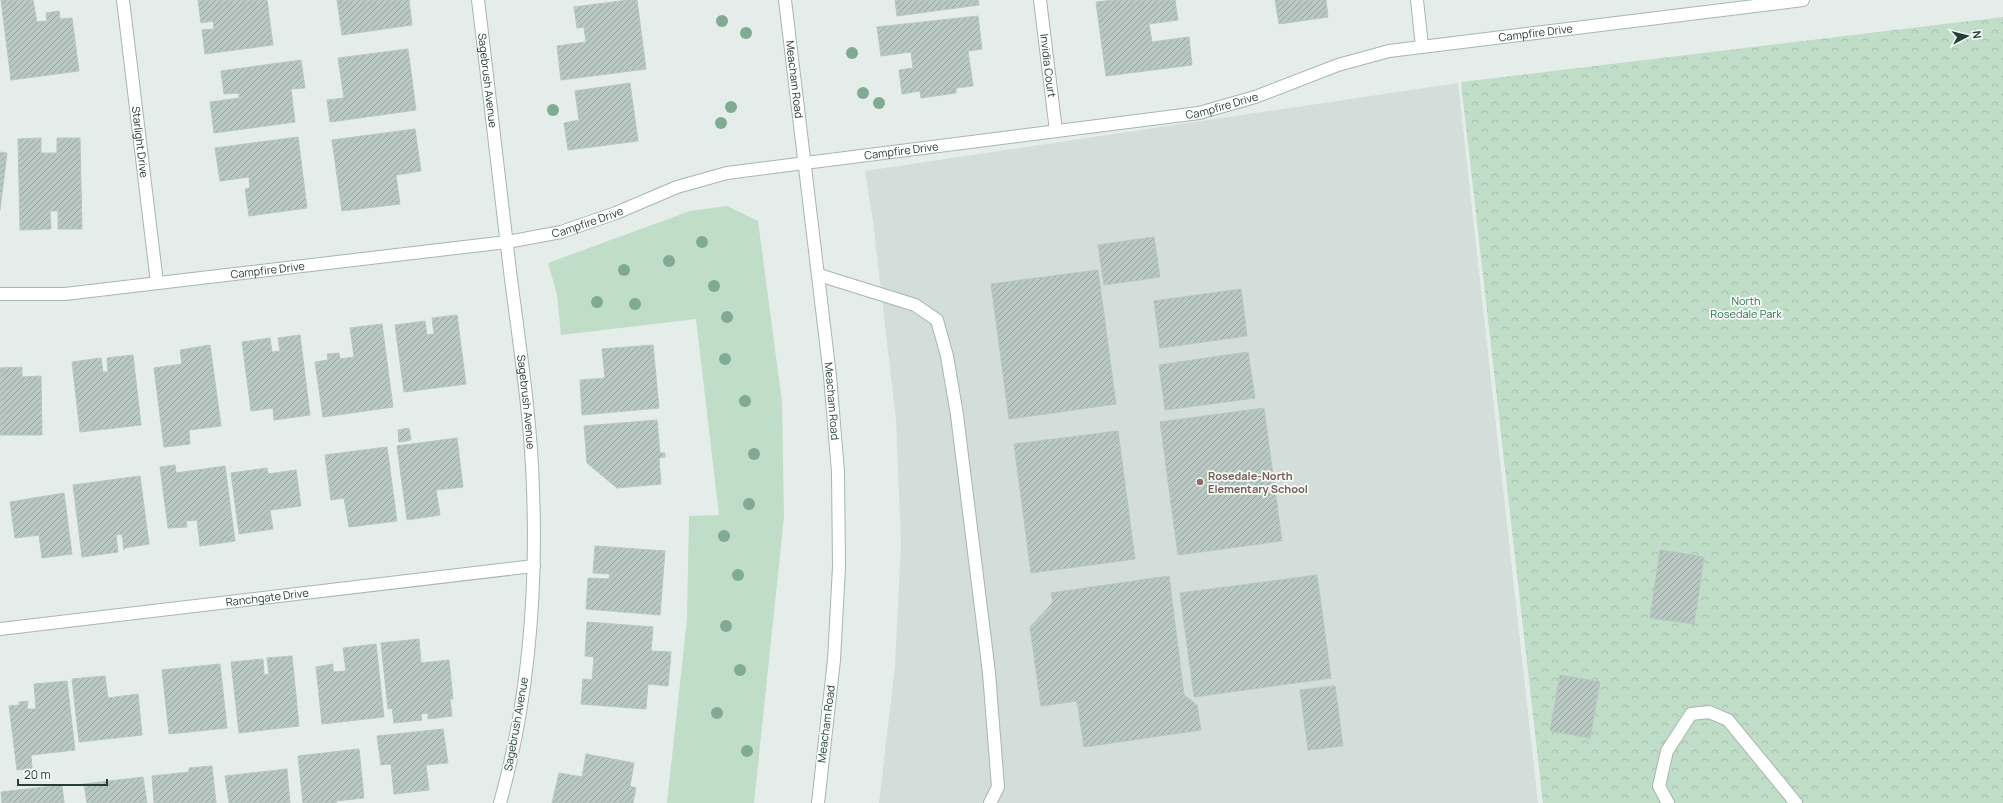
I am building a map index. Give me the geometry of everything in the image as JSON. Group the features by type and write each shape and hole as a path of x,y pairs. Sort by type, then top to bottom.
{"street":[{"name":"Starlight Drive","path":"123,0 157,283"},
{"name":"Sagebrush Avenue","path":"478,0 527,412 534,487 534,566 532,617 522,702 500,803"},
{"name":"Meacham Road","path":"785,0 830,376 838,472 839,566 834,660 818,803"},
{"name":"Invidia Court","path":"1040,0 1056,131"},
{"path":"1417,0 1422,46"},
{"name":"Campfire Drive","path":"0,294 66,294 507,242 561,232 616,213 676,187 727,172 1199,112 1255,97 1338,65 1389,51 1803,0"},
{"path":"818,275 915,305 937,320 947,356 957,415 989,673 998,787 990,803"},
{"name":"Ranchgate Drive","path":"0,629 534,566"},
{"path":"1668,803 1658,786 1667,751 1691,714 1709,712 1728,720 1796,803"}],"shaded area":[{"name":"Rosedale-North Elementary School","path":"1458,83 1538,803 879,803 895,666 901,543 896,420 873,221 865,171"}],"green space":[{"name":"North Rosedale Park","path":"2003,17 2003,803 1543,803 1461,82"},
{"path":"727,206 758,221 782,402 784,517 754,803 667,803 687,619 689,516 719,515 696,319 561,335 557,294 548,263 690,211"}],"building":[{"path":"1,0 33,0 37,22 47,21 46,13 59,11 60,19 72,18 79,71 11,80"},
{"path":"198,0 267,0 273,45 205,54 202,30 214,29 213,21 201,23"},
{"path":"337,0 409,0 412,25 342,35"},
{"path":"637,0 646,69 561,80 557,46 586,42 584,27 577,28 574,7"},
{"path":"895,0 978,0 979,5 897,16"},
{"path":"1113,0 1175,0 1178,20 1149,24 1152,42 1189,37 1192,65 1106,76 1096,2"},
{"path":"1275,0 1326,0 1328,17 1279,24"},
{"path":"978,16 982,49 968,51 973,86 956,88 956,93 921,98 920,91 902,94 899,70 913,68 911,52 881,56 877,27"},
{"path":"408,49 416,110 330,122 327,100 344,98 338,58"},
{"path":"301,60 305,88 291,89 295,122 214,133 210,102 239,98 239,93 224,94 221,71"},
{"path":"630,83 638,141 568,150 564,123 579,120 575,91"},
{"path":"415,129 421,171 396,175 400,204 342,211 332,140"},
{"path":"298,137 307,208 249,216 245,189 250,188 249,177 220,181 215,148"},
{"path":"41,138 41,153 57,153 57,138 80,138 82,229 58,229 58,211 50,211 51,229 20,230 18,139"},
{"path":"0,152 7,153 0,210"},
{"path":"1154,237 1160,277 1104,285 1098,245"},
{"path":"1098,270 1116,404 1009,419 991,284"},
{"path":"1241,289 1247,336 1160,348 1154,301"},
{"path":"457,315 466,384 404,392 395,325 425,321 427,335 434,334 432,318"},
{"path":"382,324 393,407 323,417 315,362 328,360 327,354 339,353 340,359 354,357 350,328"},
{"path":"300,335 310,415 274,420 273,408 251,411 242,342 270,338 272,352 280,351 278,338"},
{"path":"210,345 221,426 189,430 190,444 164,447 154,368 182,364 180,350"},
{"path":"653,345 659,408 582,415 580,380 605,378 602,349"},
{"path":"1248,352 1255,398 1165,410 1159,365"},
{"path":"133,355 141,425 80,432 72,362 101,358 103,372 108,372 107,358"},
{"path":"22,367 22,377 41,376 42,435 0,435 0,368"},
{"path":"1264,408 1282,541 1178,555 1160,422"},
{"path":"657,420 660,453 665,453 665,457 659,458 661,484 617,488 587,463 584,426"},
{"path":"409,428 411,440 399,442 398,430"},
{"path":"1118,431 1135,559 1031,573 1014,444"},
{"path":"457,438 463,487 436,490 440,515 407,520 397,446"},
{"path":"387,447 397,521 349,527 344,498 331,500 325,455"},
{"path":"175,465 176,473 225,466 235,541 200,546 197,520 186,521 187,527 168,528 160,467"},
{"path":"267,468 268,474 296,470 301,506 270,510 273,529 239,534 231,473"},
{"path":"140,476 149,544 124,548 124,550 122,534 116,535 118,552 82,557 73,485"},
{"path":"64,493 72,554 42,558 39,535 15,538 10,502"},
{"path":"595,546 665,551 660,615 586,609 588,578 609,579 610,574 593,573"},
{"path":"1660,550 1704,557 1694,624 1650,618"},
{"path":"1317,575 1331,678 1194,697 1180,593"},
{"path":"1169,576 1184,695 1197,705 1201,730 1084,747 1077,701 1041,706 1030,627 1053,602 1051,593"},
{"path":"587,622 653,627 651,651 671,652 668,686 648,684 646,709 581,704 583,679 592,680 594,657 585,656"},
{"path":"419,639 421,663 449,660 453,699 450,699 452,716 428,719 428,713 421,714 422,720 394,723 392,708 388,709 381,643"},
{"path":"376,644 384,717 322,724 316,667 333,664 333,672 346,671 343,648"},
{"path":"292,656 299,726 239,733 231,662 263,659 264,675 269,674 267,658"},
{"path":"220,664 227,728 169,734 162,670"},
{"path":"1560,675 1600,682 1590,738 1550,731"},
{"path":"105,676 108,698 138,694 142,735 79,742 72,679"},
{"path":"67,681 75,750 31,755 32,768 17,770 9,706 19,705 19,702 28,701 27,709 36,709 34,684"},
{"path":"1335,686 1343,746 1308,750 1300,690"},
{"path":"443,729 448,763 426,765 429,790 394,794 391,764 381,765 377,736"},
{"path":"359,749 364,798 336,801 337,803 303,803 298,756"},
{"path":"586,754 634,763 630,786 636,788 633,803 552,803 559,773 582,777"},
{"path":"212,766 216,803 154,803 152,776 189,772 189,768"},
{"path":"287,769 290,803 229,803 225,776"},
{"path":"143,777 147,803 87,803 84,784"},
{"path":"62,785 64,803 2,803 1,792"}],"place":[{"name":"Rosedale-North Elementary School","path":"1200,482"}]}
